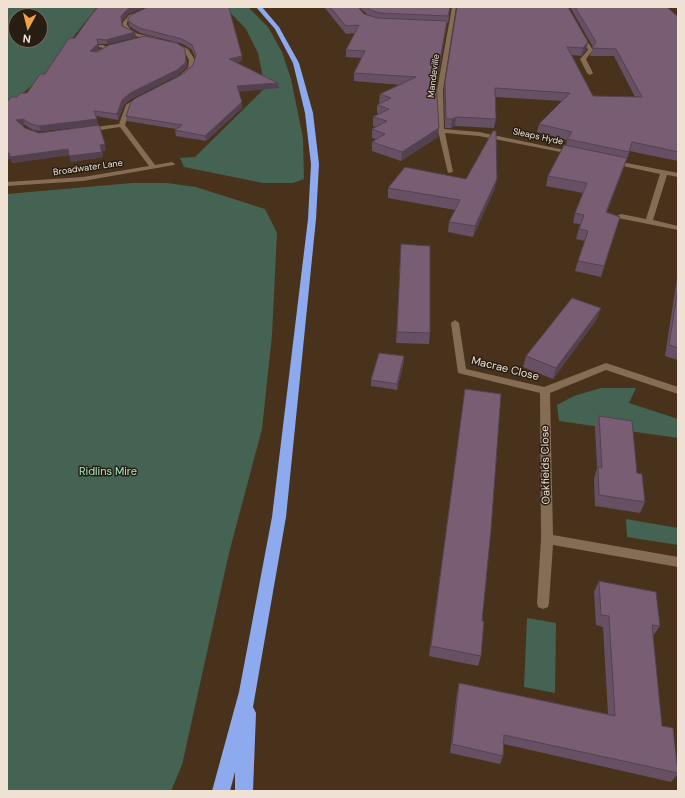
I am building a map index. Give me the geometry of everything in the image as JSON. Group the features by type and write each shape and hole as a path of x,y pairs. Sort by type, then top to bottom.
{"highway":[{"path":"221,791 248,692 280,517 312,219 315,164 309,114 296,63 277,28 259,7"},
{"path":"244,791 248,692"}],"street":[{"path":"154,7 136,13 125,22 128,31 146,38 172,43 189,52 192,64 186,73 176,80"},
{"name":"Mandeville","path":"450,172 441,131 440,90 448,26 454,7"},
{"path":"580,30 591,50 583,59 590,73"},
{"path":"133,42 146,38"},
{"path":"95,55 110,48 101,46"},
{"path":"122,125 128,106 147,94"},
{"path":"83,130 122,125"},
{"path":"122,125 153,167"},
{"name":"Sleaps Hyde","path":"441,131 479,134 579,155"},
{"path":"602,160 678,175"},
{"name":"Broadwater Lane","path":"7,184 83,180 172,164"},
{"path":"649,221 664,172"},
{"path":"621,216 678,228"},
{"name":"Macrae Close","path":"455,323 461,371 545,392 606,366 678,391"},
{"name":"Oakfields Close","path":"543,602 547,538 545,392"},
{"path":"547,538 678,562"}],"green space":[{"path":"7,7 97,7 41,78 7,106"},
{"path":"225,7 248,7 268,27 282,52 291,79 303,138 304,179 293,183 263,183 184,167 180,158 195,157 265,88 258,53 246,29"},
{"name":"Ridlins Mire","path":"132,183 167,183 196,187 265,209 277,233 272,335 262,429 229,553 182,765 171,791 7,791 7,194"},
{"path":"601,388 636,388 629,403 678,419 678,438 559,421 557,405 574,396"},
{"path":"626,519 678,528 678,545 627,537"},
{"path":"527,618 556,623 555,693 524,687"}],"building":[{"path":"98,7 133,7 128,9 121,16 122,26 135,32 106,40 97,39 98,44 90,51 97,52 109,45 145,36 177,43 185,49 186,62 177,70 130,93 122,100 117,114 94,111 97,119 39,126 31,124 23,119 16,120 25,128 39,133 99,125 105,144 100,145 102,152 69,156 68,149 10,157 9,153 7,154 7,102 11,97 17,97 20,93 27,93 40,74 45,74 69,38 75,38"},
{"path":"148,7 228,7 242,56 229,59 278,83 237,86 242,102 205,136 175,130 182,125 126,116 131,102 183,74 193,65 196,55 192,45 182,39 139,28 128,21 128,18 133,14"},
{"path":"330,7 358,7 364,14 378,18 447,21 436,82 439,128 402,152 372,142 385,134 372,129 387,121 373,117 389,109 377,105 391,98 380,94 416,77 354,73 365,51 346,50 359,25 346,26"},
{"path":"367,7 450,7 448,16 380,13 370,10"},
{"path":"457,7 568,7 588,42 583,48 567,47 593,96 642,97 616,49 592,48 596,42 575,7 667,7 678,17 678,152 632,142 629,152 567,139 572,132 539,124 570,93 495,88 496,119 456,117 446,119 445,82"},
{"path":"493,131 496,131 497,179 475,226 449,222 460,200 388,188 405,167 466,179"},
{"path":"564,145 627,158 606,212 620,217 604,266 578,261 588,231 579,229 584,215 575,213 587,183 548,176"},
{"path":"401,244 430,246 430,333 397,332"},
{"path":"678,288 678,348 669,345"},
{"path":"572,298 601,308 556,368 526,356"},
{"path":"379,353 404,356 397,384 371,380"},
{"path":"465,389 501,394 491,530 482,621 484,621 481,656 431,646"},
{"path":"599,416 632,421 637,473 642,474 645,502 599,495 598,467 602,468"},
{"path":"599,581 656,592 660,626 652,625 662,726 673,728 678,773 504,735 503,756 452,744 459,683 615,716 609,616 601,615"}]}
